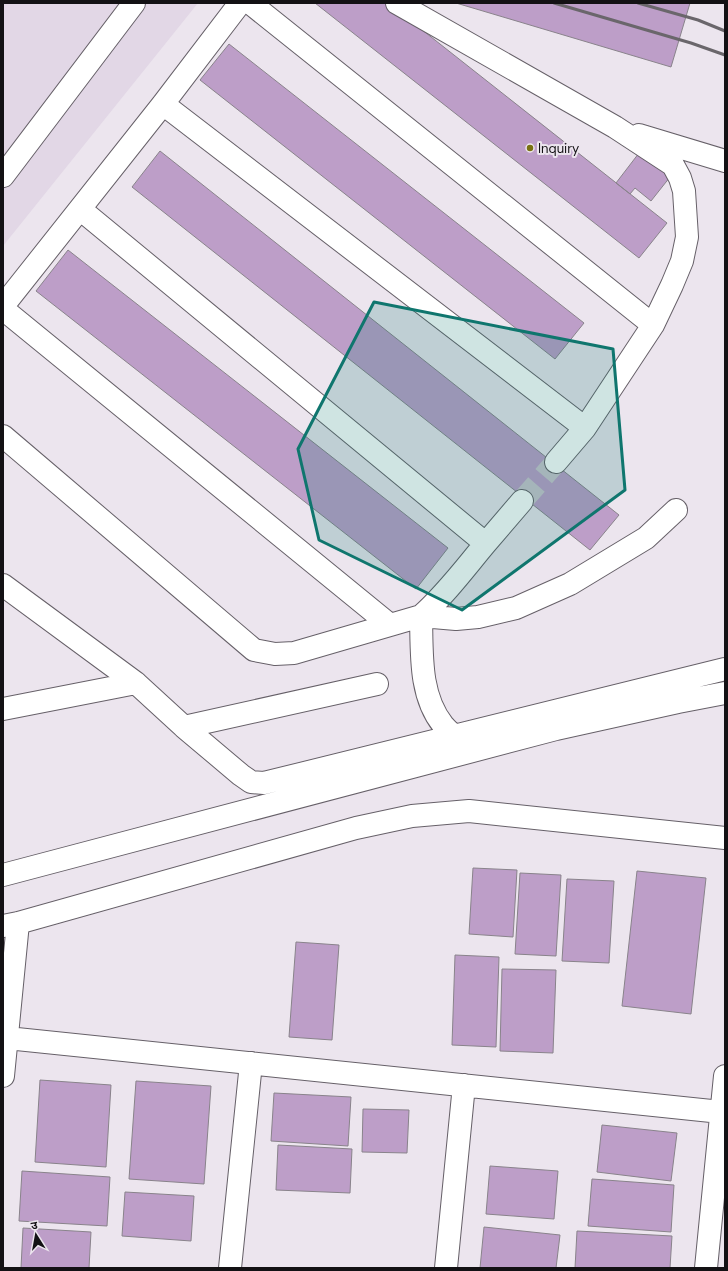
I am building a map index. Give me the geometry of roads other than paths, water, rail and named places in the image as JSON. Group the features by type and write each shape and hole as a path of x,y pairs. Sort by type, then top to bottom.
{"street":[{"path":"3,176 134,3"},
{"path":"240,3 3,308 390,625"},
{"path":"250,3 653,325"},
{"path":"397,3 615,127 673,165 680,178 684,191 687,238 682,261 672,286 653,325 585,428 556,462"},
{"path":"163,104 585,428"},
{"path":"615,127 725,161"},
{"path":"80,209 486,543"},
{"path":"3,436 254,650 275,654 294,653 421,616 456,619 516,608 570,584 646,538 676,510"},
{"path":"421,616 435,604 461,575 522,501"},
{"path":"3,585 136,683 184,727 241,775 252,782 264,784 725,669"},
{"path":"421,616 422,658 426,688 432,706 443,725 454,736"},
{"path":"3,709 136,683"},
{"path":"184,727 377,684"},
{"path":"3,875 556,729 725,693"},
{"path":"3,1076 7,1038 10,924 356,828 412,816 469,811 725,838"},
{"path":"7,1038 721,1112"},
{"path":"230,1268 251,1063"},
{"path":"706,1268 725,1076"},
{"path":"446,1268 464,1085"}],"tunnel":[{"path":"522,501 556,462"}],"railway":[{"path":"554,3 691,43 725,55"},
{"path":"638,3 698,20 725,31"}],"place":[{"name":"Inquiry","path":"530,148"}]}
